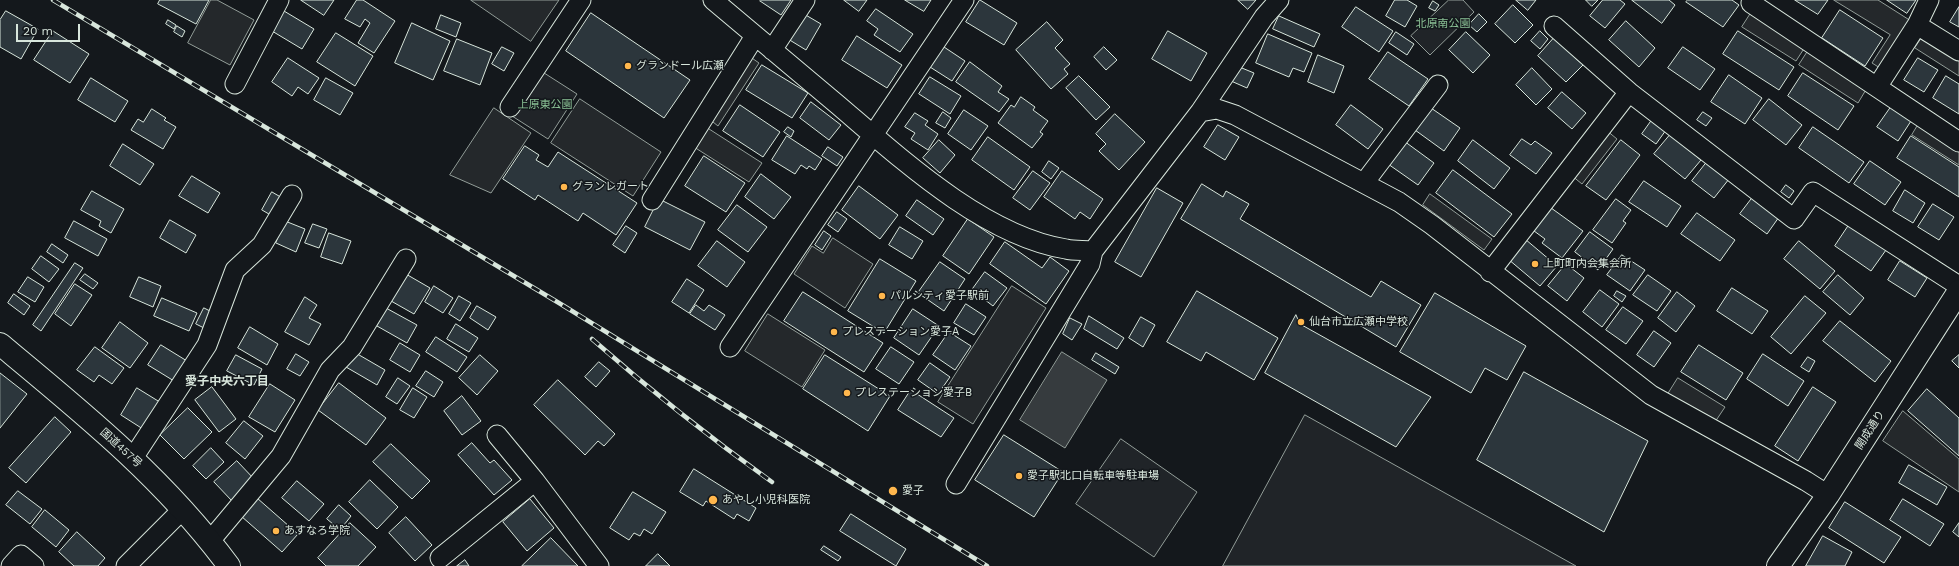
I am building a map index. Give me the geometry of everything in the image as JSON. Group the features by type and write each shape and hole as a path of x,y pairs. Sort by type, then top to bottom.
{"main road":[{"name":"開成通り","path":"1778,566 1828,495 1959,291"},
{"name":"国道457号","path":"0,344 133,458 184,509 228,566"}],"street":[{"path":"235,84 279,0"},
{"path":"510,107 581,0"},
{"path":"713,0 873,135 942,190 1006,230 1040,243 1066,250 1093,251"},
{"path":"772,50 805,0"},
{"path":"730,347 964,0"},
{"path":"956,484 1090,264 1093,251 1200,112 1264,17 1278,0"},
{"path":"1877,87 1918,25 1929,0"},
{"path":"1751,3 1959,142"},
{"path":"1918,25 1959,51"},
{"path":"1554,26 1628,92 1794,219 1813,192 1959,286"},
{"path":"652,200 755,36"},
{"path":"1364,183 1438,85"},
{"path":"1490,272 1628,92"},
{"path":"1200,112 1216,109 1235,115 1399,202 1432,225 1490,272 1651,396 1806,481 1828,495"},
{"path":"133,458 206,345 235,270 262,245 292,195"},
{"path":"210,541 281,456 330,370 352,347 406,258"},
{"path":"497,435 535,481 599,566"},
{"path":"440,558 535,481"},
{"path":"126,566 152,538 184,509"},
{"path":"11,566 20,554 34,566"}],"green space":[{"name":"北原南公園","path":"1449,0 1463,0 1474,12 1430,55 1411,36"},
{"name":"上原東公園","path":"541,71 577,94 548,139 512,116"},
{"path":"1305,415 1576,566 1223,566"},
{"path":"1121,439 1197,492 1154,557 1076,504"}],"shaded area":[{"path":"211,0 217,0 254,20 230,65 188,43"},
{"path":"471,0 559,0 531,41"},
{"path":"1834,0 1878,0 1911,21 1880,68 1872,63 1890,35"},
{"path":"1751,13 1805,47 1796,61 1742,27"},
{"path":"1923,36 1959,59 1959,76 1915,48"},
{"path":"1808,51 1867,88 1858,103 1799,65"},
{"path":"749,56 759,63 718,126 708,118"},
{"path":"580,99 661,152 633,196 551,143"},
{"path":"494,108 531,133 491,193 450,175"},
{"path":"1918,125 1959,152 1959,165 1912,135"},
{"path":"706,127 762,163 749,182 694,147"},
{"path":"1606,130 1617,139 1582,184 1571,175"},
{"path":"1430,194 1492,239 1484,250 1423,205"},
{"path":"833,238 873,264 845,308 794,274 812,246 823,253"},
{"path":"1012,286 1046,308 973,424 938,402"},
{"path":"768,314 825,350 802,387 745,351"},
{"path":"1062,352 1107,380 1065,448 1020,420"},
{"path":"1678,378 1725,407 1715,422 1668,394"},
{"path":"1903,411 1959,459 1959,492 1883,441"}],"building":[{"path":"160,0 209,0 196,24 158,4"},
{"path":"301,0 334,0 324,15"},
{"path":"357,0 363,0 395,21 374,53 358,43 370,23 365,19 360,27 345,19"},
{"path":"791,0 781,15 760,1"},
{"path":"844,0 867,0 859,11"},
{"path":"905,0 931,0 924,11"},
{"path":"980,0 1017,23 1004,45 966,22"},
{"path":"1238,0 1256,0 1248,9"},
{"path":"1395,0 1407,0 1417,6 1405,27 1386,16"},
{"path":"1516,0 1536,0 1528,10"},
{"path":"1586,0 1598,0 1592,6"},
{"path":"1603,0 1620,0 1625,4 1605,28 1590,16"},
{"path":"1632,0 1669,0 1675,5 1662,23"},
{"path":"1688,0 1732,0 1739,5 1723,27 1686,2"},
{"path":"1795,0 1828,0 1818,14"},
{"path":"1887,0 1916,0 1907,13"},
{"path":"1433,1 1439,5 1435,11 1429,8"},
{"path":"1513,5 1533,25 1515,43 1495,24"},
{"path":"1356,7 1393,31 1379,52 1342,27"},
{"path":"1959,7 1959,27 1950,22"},
{"path":"876,9 913,34 900,52 874,35 878,29 867,21"},
{"path":"1840,10 1883,38 1865,66 1822,38"},
{"path":"6,11 38,29 21,59 0,47 0,20"},
{"path":"284,11 314,29 302,49 272,31"},
{"name":"グランドール広瀬","path":"591,13 690,80 664,118 566,51"},
{"path":"804,14 821,24 806,50 788,39"},
{"path":"1479,14 1487,22 1477,32 1469,25"},
{"path":"441,15 461,23 456,37 436,29"},
{"path":"1279,16 1320,34 1314,47 1273,29"},
{"path":"168,20 176,25 174,29 166,24"},
{"path":"1626,21 1655,48 1639,67 1609,40"},
{"path":"1047,22 1063,40 1055,48 1070,64 1064,69 1068,74 1051,89 1016,50"},
{"path":"412,23 450,41 433,80 395,63"},
{"path":"177,26 185,31 182,37 174,32"},
{"path":"53,31 89,54 70,83 34,60"},
{"path":"1168,31 1207,53 1191,81 1152,59"},
{"path":"1540,31 1548,39 1540,49 1531,41"},
{"path":"1738,31 1794,67 1779,90 1723,54"},
{"path":"1396,32 1414,44 1407,55 1389,43"},
{"path":"1466,32 1490,55 1473,73 1449,50"},
{"path":"336,33 373,56 355,86 317,62"},
{"path":"1268,34 1312,53 1304,72 1293,68 1289,77 1256,63"},
{"path":"857,36 902,65 887,88 842,60"},
{"path":"1554,38 1583,65 1566,82 1538,56"},
{"path":"457,39 492,53 480,85 444,71"},
{"path":"502,47 514,53 504,71 492,64"},
{"path":"944,47 965,61 952,81 930,67"},
{"path":"1104,47 1117,60 1106,70 1094,57"},
{"path":"1683,47 1715,69 1700,90 1668,68"},
{"path":"1388,52 1428,79 1409,106 1369,79"},
{"path":"1318,55 1344,66 1334,93 1308,82"},
{"path":"288,58 319,78 308,94 298,87 292,96 272,82"},
{"path":"1918,58 1938,70 1924,92 1904,80"},
{"path":"970,62 1002,86 998,92 1009,99 999,112 956,82"},
{"path":"762,65 808,93 792,118 746,90"},
{"path":"1237,66 1254,73 1247,88 1231,81"},
{"path":"1532,68 1552,89 1536,105 1516,85"},
{"path":"1803,73 1854,106 1838,130 1788,96"},
{"path":"1729,75 1762,98 1745,124 1711,102"},
{"path":"1079,76 1110,107 1096,120 1066,88"},
{"path":"1946,76 1959,84 1959,114 1933,98"},
{"path":"930,77 961,96 950,114 919,94"},
{"path":"91,78 128,101 115,122 78,100"},
{"path":"326,78 353,93 340,115 314,100"},
{"path":"1562,92 1586,113 1572,129 1548,108"},
{"path":"1021,97 1035,107 1033,110 1048,121 1040,132 1043,134 1032,148 998,123 1011,105 1014,107"},
{"path":"1769,99 1802,125 1786,145 1753,120"},
{"path":"811,102 841,125 829,140 800,118"},
{"path":"740,105 780,132 763,157 723,131"},
{"path":"1351,105 1383,129 1368,149 1336,125"},
{"path":"1891,107 1911,121 1898,141 1877,127"},
{"path":"1431,108 1460,128 1444,151 1415,130"},
{"path":"152,109 166,118 164,120 176,127 163,149 131,130 138,119 143,122"},
{"path":"964,110 988,126 971,150 948,134"},
{"path":"943,112 951,118 945,128 936,123"},
{"path":"1703,112 1712,118 1706,126 1697,120"},
{"path":"915,113 928,121 925,125 938,134 928,150 911,139 915,133 905,127"},
{"path":"1115,114 1145,142 1119,170 1099,151 1106,144 1096,134"},
{"path":"1652,120 1666,130 1656,144 1642,134"},
{"path":"1218,125 1239,137 1225,160 1204,147"},
{"path":"788,127 794,131 791,137 784,132"},
{"path":"1813,127 1864,162 1849,183 1799,148"},
{"path":"1670,135 1701,160 1685,179 1654,154"},
{"path":"787,136 822,159 815,170 809,166 807,169 801,165 795,174 772,160"},
{"path":"1911,136 1959,167 1959,197 1897,158"},
{"path":"988,137 1030,167 1014,190 972,160"},
{"path":"1522,139 1531,145 1535,141 1552,153 1536,174 1510,155"},
{"path":"939,140 955,155 940,173 923,158"},
{"path":"1473,140 1510,168 1494,189 1458,161"},
{"path":"1621,140 1640,155 1606,200 1586,186"},
{"path":"1404,141 1434,163 1418,185 1388,164"},
{"path":"123,144 154,164 140,185 110,166"},
{"name":"グランレガート","path":"525,146 539,155 536,160 548,167 558,152 637,203 616,235 583,213 578,221 538,195 535,200 503,179"},
{"path":"828,147 843,157 837,166 822,156"},
{"path":"704,156 745,183 726,212 685,186"},
{"path":"1049,161 1059,168 1051,179 1042,172"},
{"path":"1870,161 1901,182 1885,205 1854,184"},
{"path":"1707,162 1729,179 1714,198 1692,181"},
{"path":"1453,170 1512,214 1494,237 1436,193"},
{"path":"1033,171 1050,183 1030,210 1013,198"},
{"path":"1062,171 1103,199 1090,219 1080,212 1075,219 1044,197"},
{"path":"761,174 791,197 774,219 745,197"},
{"path":"192,176 220,193 208,213 179,196"},
{"path":"1644,181 1681,206 1667,227 1629,202"},
{"path":"1202,184 1223,197 1226,191 1249,204 1240,219 1371,297 1381,281 1421,305 1396,347 1181,219"},
{"path":"1786,185 1794,191 1789,198 1781,192"},
{"path":"859,186 898,215 880,239 842,210"},
{"path":"1157,188 1183,203 1141,277 1115,262"},
{"path":"1905,190 1925,203 1913,223 1893,211"},
{"path":"92,191 124,209 111,233 99,226 101,221 81,210"},
{"path":"272,192 284,199 274,217 262,210"},
{"path":"1753,197 1779,217 1767,234 1740,214"},
{"path":"659,199 705,222 690,250 645,227"},
{"path":"1616,199 1631,210 1623,221 1626,223 1612,243 1593,230"},
{"path":"917,200 944,219 933,235 906,216"},
{"path":"1933,204 1954,217 1939,240 1918,227"},
{"path":"737,205 767,227 748,252 718,230"},
{"path":"1547,205 1583,231 1562,258 1542,243 1545,239 1530,228"},
{"path":"837,212 847,219 838,232 828,225"},
{"path":"1697,213 1735,240 1720,261 1681,234"},
{"path":"968,219 994,237 969,274 943,256"},
{"path":"170,220 196,235 186,253 160,238"},
{"path":"74,221 107,239 98,256 65,238"},
{"path":"285,221 305,229 296,252 276,243"},
{"path":"313,224 327,229 319,248 305,243"},
{"path":"1849,225 1886,250 1871,271 1835,246"},
{"path":"626,226 637,233 625,253 613,245"},
{"path":"900,227 923,241 912,259 889,245"},
{"path":"824,231 831,236 822,250 815,245"},
{"path":"1590,232 1613,249 1598,270 1575,252"},
{"path":"329,233 351,241 342,264 321,257"},
{"path":"1525,239 1557,266 1540,286 1508,259"},
{"path":"717,241 745,262 727,287 698,266"},
{"path":"1799,241 1835,271 1820,289 1784,259"},
{"path":"1005,242 1042,268 1050,257 1069,271 1046,304 990,264"},
{"path":"52,244 68,255 63,263 47,252"},
{"path":"1622,255 1645,270 1630,291 1607,275"},
{"path":"41,256 59,269 49,282 32,269"},
{"name":"パルシティ愛子駅前","path":"880,259 916,281 884,333 848,311"},
{"path":"1900,261 1927,278 1915,297 1888,280"},
{"path":"940,262 965,279 944,311 918,293"},
{"path":"75,263 83,268 41,331 33,325"},
{"path":"1566,264 1584,278 1567,301 1548,286"},
{"path":"399,270 430,288 414,314 384,297"},
{"path":"985,272 1007,288 993,306 972,290"},
{"path":"85,274 98,283 93,289 80,280"},
{"path":"1648,275 1671,291 1657,311 1633,295"},
{"path":"1838,275 1864,298 1850,315 1823,292"},
{"path":"28,277 44,287 35,302 18,292"},
{"path":"139,277 161,286 153,307 130,297"},
{"path":"687,279 704,290 689,313 672,302"},
{"path":"75,284 92,295 71,326 55,314"},
{"path":"434,286 453,298 443,313 425,302"},
{"path":"1732,288 1768,311 1752,334 1717,311"},
{"path":"1600,290 1619,304 1602,327 1583,312"},
{"path":"1197,291 1278,338 1254,380 1206,352 1201,361 1167,342"},
{"path":"1617,291 1626,296 1622,302 1614,296"},
{"name":"プレステーション愛子A","path":"803,292 883,343 864,372 784,321"},
{"path":"1677,292 1695,306 1676,332 1658,318"},
{"path":"1435,293 1526,346 1507,380 1485,368 1471,393 1400,352"},
{"path":"14,294 30,306 24,315 8,303"},
{"path":"459,296 471,303 460,321 449,314"},
{"path":"1805,296 1826,313 1791,354 1771,337"},
{"path":"305,297 317,305 309,318 321,324 309,345 285,332"},
{"path":"162,298 197,313 189,331 154,316"},
{"path":"966,304 986,317 974,335 954,323"},
{"path":"696,305 704,311 709,305 725,315 715,330 690,314"},
{"path":"477,306 496,317 488,330 470,318"},
{"path":"1623,307 1643,321 1626,344 1606,330"},
{"path":"204,308 216,314 208,330 196,324"},
{"path":"386,308 417,325 407,343 377,326"},
{"path":"913,309 939,326 919,355 894,338"},
{"path":"1296,315 1300,324 1431,397 1396,447 1265,373"},
{"path":"1089,316 1124,338 1117,349 1084,329"},
{"path":"1141,317 1155,325 1143,347 1129,338"},
{"path":"1070,318 1082,324 1072,340 1063,334"},
{"path":"1840,321 1891,361 1875,382 1823,341"},
{"path":"120,322 148,343 130,368 102,348"},
{"path":"456,324 478,338 469,352 447,339"},
{"path":"250,327 278,344 267,365 238,348"},
{"path":"1654,331 1671,343 1654,367 1637,355"},
{"path":"949,332 971,346 955,370 933,355"},
{"path":"436,337 467,357 457,372 426,352"},
{"path":"400,343 420,355 410,372 390,360"},
{"path":"161,345 187,361 174,381 148,365"},
{"path":"1699,345 1743,373 1726,400 1681,372"},
{"path":"95,347 124,368 112,384 99,375 94,382 77,370"},
{"path":"891,347 914,362 899,384 876,369"},
{"path":"354,352 385,370 377,385 346,367"},
{"path":"1096,353 1119,367 1115,374 1092,360"},
{"path":"296,354 309,362 300,376 287,369"},
{"path":"1763,354 1804,381 1788,406 1747,379"},
{"path":"236,355 262,369 254,385 227,371"},
{"path":"480,355 498,371 477,395 459,378"},
{"name":"プレステーション愛子B","path":"825,355 890,396 868,431 803,389"},
{"path":"1959,355 1959,368 1952,361"},
{"path":"1808,357 1815,361 1809,372 1801,367"},
{"path":"599,362 610,371 596,387 585,377"},
{"path":"930,363 950,377 938,394 918,380"},
{"path":"426,371 443,382 434,397 416,386"},
{"path":"1524,372 1648,441 1604,532 1477,460"},
{"path":"0,373 27,394 0,428"},
{"path":"398,378 410,386 397,404 386,397"},
{"path":"558,380 615,434 604,446 598,441 585,455 534,405"},
{"path":"339,383 386,418 366,445 318,410"},
{"path":"270,384 295,400 275,432 249,417"},
{"path":"212,387 236,419 219,432 195,400"},
{"path":"1813,387 1836,402 1798,461 1775,446"},
{"path":"137,388 163,404 146,431 121,415"},
{"path":"413,388 427,397 414,418 400,410"},
{"path":"1927,389 1959,418 1959,456 1908,411"},
{"path":"911,390 954,418 941,437 898,410"},
{"path":"462,396 481,421 462,435 444,411"},
{"path":"188,408 212,432 184,459 160,435"},
{"path":"55,417 71,432 26,483 9,468"},
{"path":"244,421 263,436 245,459 226,443"},
{"name":"愛子駅北口自転車等駐車場","path":"1004,435 1063,472 1034,517 975,480"},
{"path":"472,443 490,463 494,460 512,480 494,495 458,455"},
{"path":"391,444 430,481 412,499 373,462"},
{"path":"211,448 224,462 206,479 193,466"},
{"path":"237,461 255,480 232,501 214,482"},
{"path":"1909,465 1947,487 1937,505 1899,483"},
{"path":"694,469 756,508 749,521 737,514 734,519 706,501 703,506 680,492"},
{"path":"370,480 398,507 377,529 349,502"},
{"path":"297,481 324,504 309,521 282,498"},
{"path":"18,491 42,509 30,524 6,505"},
{"path":"633,492 666,512 652,534 644,529 640,536 634,533 629,540 610,528"},
{"path":"257,498 298,534 282,552 241,516"},
{"path":"530,499 554,528 527,551 503,522"},
{"path":"1903,499 1944,524 1930,546 1890,520"},
{"path":"1845,502 1901,537 1884,563 1829,528"},
{"path":"339,505 351,516 340,530 327,519"},
{"path":"45,510 69,530 56,547 32,527"},
{"path":"851,514 906,549 896,566 840,531"},
{"path":"406,517 432,545 415,561 389,533"},
{"path":"350,523 376,547 358,566 326,566 318,558"},
{"path":"1959,523 1959,537 1953,532"},
{"path":"77,532 105,558 98,566 74,566 59,552"},
{"path":"1823,536 1852,552 1845,566 1806,566"},
{"path":"551,538 578,566 522,566"},
{"path":"824,546 841,557 838,561 821,550"},
{"path":"658,554 670,566 646,566"},
{"path":"465,560 469,566 457,566"}],"railway":[{"path":"53,0 559,303 987,566"},
{"path":"592,339 680,413 772,482"}],"place":[{"name":"グランドール広瀬","path":"628,66"},
{"name":"グランレガート","path":"564,187"},
{"name":"上町町内会集会所","path":"1535,264"},
{"name":"パルシティ愛子駅前","path":"882,296"},
{"name":"仙台市立広瀬中学校","path":"1301,322"},
{"name":"プレステーション愛子A","path":"834,332"},
{"name":"プレステーション愛子B","path":"847,393"},
{"name":"愛子駅北口自転車等駐車場","path":"1019,476"},
{"name":"愛子","path":"893,491"},
{"name":"あやし小児科医院","path":"713,500"},
{"name":"あすなろ学院","path":"276,531"}],"district":[{"name":"愛子中央六丁目","path":"227,381"}]}
